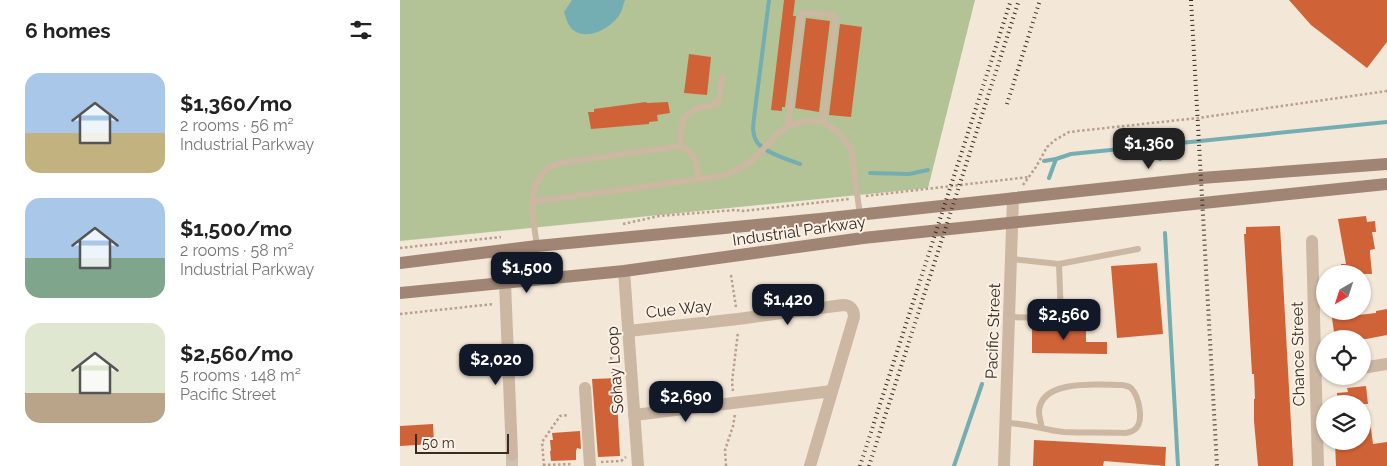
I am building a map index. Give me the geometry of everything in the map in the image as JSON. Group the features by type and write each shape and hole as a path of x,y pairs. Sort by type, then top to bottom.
{"main road":[{"name":"Industrial Parkway","path":"400,263 537,246 860,215 1201,178 1387,164"},
{"name":"Industrial Parkway","path":"400,293 624,271 864,238 1387,184"}],"street":[{"name":"Pacific Street","path":"1004,466 1014,222 1013,198"},
{"name":"Chance Street","path":"1312,241 1317,330"},
{"name":"Sohay Loop","path":"624,271 638,466"},
{"path":"505,283 512,455"},
{"name":"Cue Way","path":"628,331 842,305 852,308 854,317 832,391"},
{"path":"1371,367 1387,364"},
{"name":"Chance Street","path":"1318,466 1320,385"},
{"path":"584,388 590,466"},
{"path":"634,415 832,391 810,466"}],"lane":[{"path":"788,126 802,12 836,16 823,122"},
{"path":"680,146 683,118 693,110 718,104 723,76"},
{"path":"532,202 722,176 737,170 754,159 778,133 788,126 808,120 823,122 838,132 851,149 860,215"},
{"path":"537,246 532,202 539,181 546,170 560,163 680,146 690,150 696,159 700,178"},
{"path":"1012,258 1059,264 1138,249"},
{"path":"1009,317 1061,318 1059,264"},
{"path":"1006,423 1023,423 1042,428 1063,432 1126,433 1135,430 1140,422 1140,411 1131,388 1123,385 1070,386 1056,389 1044,397 1039,411 1042,428"}],"path":[{"path":"1013,198 1029,177 1047,147 1068,132 1198,118 1387,91"},
{"path":"617,225 659,216 743,211 1029,177"},
{"path":"400,248 510,236"},
{"path":"731,275 736,309"},
{"path":"400,314 501,303"},
{"path":"734,392 732,382 738,327"},
{"path":"726,466 725,450 733,426 735,410"},
{"path":"568,415 560,416 542,442 544,466 573,464"}],"green space":[{"path":"400,0 975,0 928,188 400,241"}],"water":[{"path":"572,0 625,0 621,12 613,22 600,31 586,34 573,30 567,22 564,12"}],"building":[{"path":"784,0 795,0 793,16 796,16 785,107 782,107 782,111 771,110"},
{"path":"1289,0 1387,0 1387,42 1367,68 1311,25"},
{"path":"806,18 830,21 819,112 795,108"},
{"path":"840,24 862,27 851,117 829,115"},
{"path":"689,54 711,57 707,95 684,93"},
{"path":"646,102 668,102 670,113 657,115 658,121 649,122 649,124 591,129 588,112 594,112 594,109"},
{"path":"1366,216 1367,222 1375,221 1376,232 1372,232 1375,249 1370,250 1372,274 1371,265 1341,265 1346,264 1338,219"},
{"path":"1280,226 1293,466 1258,466 1254,421 1254,374 1252,374 1244,234 1246,234 1246,227"},
{"path":"1157,263 1163,334 1117,338 1111,266"},
{"path":"1387,309 1387,335 1371,338 1371,330 1334,330 1332,320 1371,320 1371,314 1376,313 1376,311"},
{"path":"1032,325 1086,326 1086,342 1107,342 1107,354 1032,353"},
{"path":"619,378 620,393 619,400 617,400 620,456 598,457 592,379"},
{"path":"1366,386 1367,395 1337,395 1337,393 1348,392 1347,388"},
{"path":"433,424 434,444 400,446 400,426"},
{"path":"1371,429 1373,444 1387,442 1387,466 1336,466 1335,450 1371,450"},
{"path":"580,431 581,449 577,448 576,460 551,461 550,440 553,440 552,433"},
{"path":"1034,440 1166,447 1165,466 1104,461 1103,466 1033,466"}],"waterway":[{"path":"769,0 753,127 755,139 765,149 800,164"},
{"path":"1049,178 1056,159 1071,154 1387,122"},
{"path":"1160,159 1163,145"},
{"path":"1044,161 1056,159"},
{"path":"870,173 909,174 928,170"},
{"path":"1165,233 1178,466"},
{"path":"954,466 982,384"}],"tunnel":[{"path":"512,455 512,466"}],"railway":[{"path":"860,466 1011,0"},
{"path":"869,466 1019,0"},
{"path":"1007,104 1040,0"},
{"path":"1191,0 1217,466"}]}
